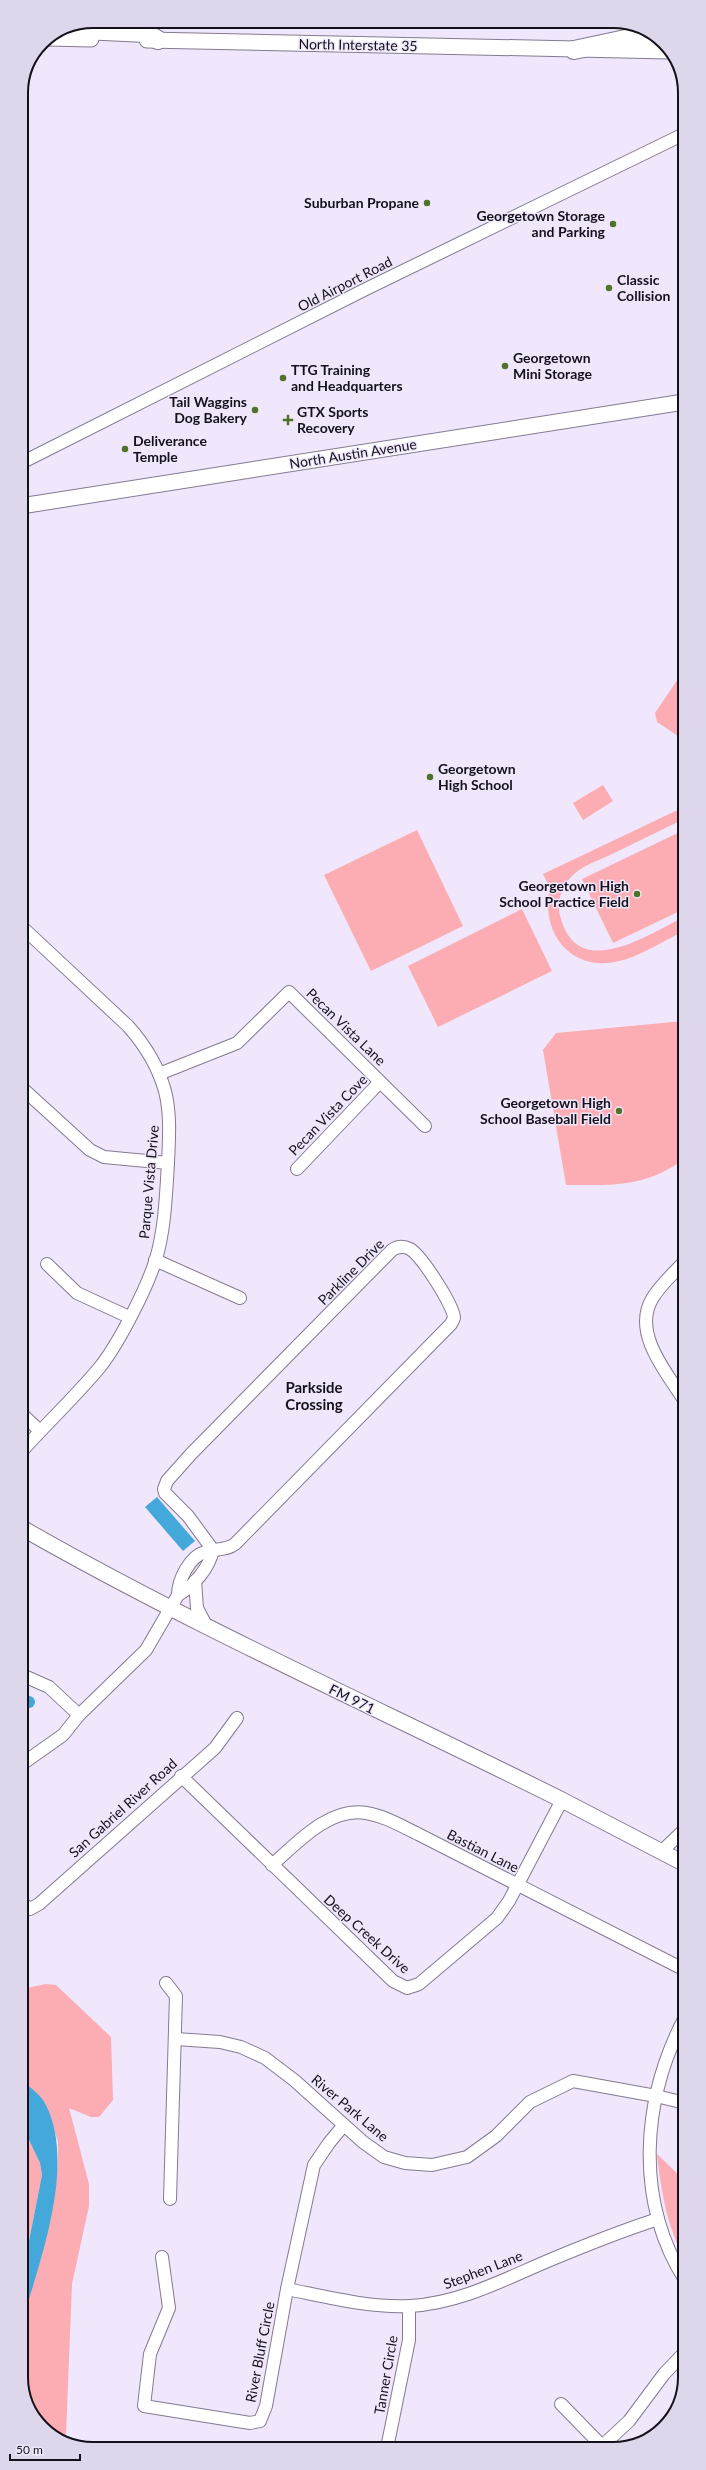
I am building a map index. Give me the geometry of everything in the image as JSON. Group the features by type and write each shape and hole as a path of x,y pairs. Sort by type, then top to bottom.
{"highway":[{"path":"78,30 146,33 158,40"},
{"path":"574,50 630,38 647,38"}],"main road":[{"name":"North Interstate 35","path":"58,38 663,51"},
{"name":"North Austin Avenue","path":"28,505 678,403"},
{"name":"FM 971","path":"28,1531 108,1577 170,1609 562,1800 678,1861"}],"street":[{"name":"Old Airport Road","path":"28,459 366,289 678,137"},
{"name":"Parque Vista Drive","path":"28,933 128,1026 143,1043 160,1074 170,1119 162,1230 155,1260 129,1317 100,1366 28,1444"},
{"name":"Pecan Vista Lane","path":"160,1074 237,1043 289,992 425,1126"},
{"name":"Pecan Vista Cove","path":"297,1169 380,1082"},
{"path":"28,1093 90,1150 104,1157 168,1163"},
{"name":"Parkline Drive","path":"178,1595 178,1584 185,1572 203,1552 230,1548 235,1544 451,1324 454,1318 452,1307 422,1263 409,1248 397,1247 392,1250 191,1454 166,1484 164,1489 168,1498 188,1516 213,1550"},
{"path":"155,1260 240,1298"},
{"path":"47,1264 77,1292 92,1301 129,1317"},
{"path":"678,1269 651,1300 646,1320 652,1345 658,1360 678,1391"},
{"path":"28,1420 40,1431"},
{"name":"Parkline Drive","path":"28,1760 64,1735 79,1715 146,1650 178,1595 195,1582 210,1562 213,1550"},
{"path":"195,1582 197,1608 207,1627"},
{"path":"28,1678 49,1687 79,1715"},
{"name":"San Gabriel River Road","path":"28,1908 30,1909 39,1904 181,1776 215,1748 237,1718"},
{"name":"Deep Creek Drive","path":"181,1776 393,1981 407,1988 419,1984 497,1918 517,1885 562,1800"},
{"name":"Bastian Lane","path":"272,1865 308,1834 326,1821 345,1814 365,1813 384,1818 678,1966"},
{"path":"660,1852 678,1835"},
{"path":"166,1983 176,1996 176,2039 170,2198"},
{"path":"678,2032 664,2063 649,2135 650,2175 658,2219 668,2248 678,2267"},
{"name":"River Park Lane","path":"176,2039 220,2042 241,2047 265,2058 294,2080 363,2142 384,2156 406,2164 432,2165 467,2157 496,2136 530,2102 573,2081 678,2101"},
{"name":"River Bluff Circle","path":"162,2257 169,2308 150,2354 144,2406 250,2423 260,2421 266,2406 287,2289 314,2166 344,2126"},
{"name":"Stephen Lane","path":"287,2289 346,2301 409,2306 434,2303 482,2290 609,2236 658,2219"},
{"name":"Tanner Circle","path":"388,2442 409,2340 409,2306"},
{"path":"606,2442 634,2416 664,2374 678,2359"},
{"path":"561,2404 596,2442"}],"shaded area":[{"path":"678,679 678,736 657,722 655,713"},
{"path":"603,785 613,801 583,820 573,803"},
{"path":"678,810 678,822 579,870 567,881 560,897 559,908 561,919 570,938 583,948 599,951 616,948 634,942 678,920 678,934 633,957 615,962 599,963 584,960 572,954 562,944 554,932 549,919 548,904 550,888 543,874"},
{"path":"417,830 463,926 371,971 324,875"},
{"name":"Georgetown High School Practice Field","path":"678,833 678,912 613,943 582,879"},
{"path":"522,909 552,971 438,1027 408,966"},
{"name":"Georgetown High School Baseball Field","path":"678,1022 678,1163 656,1175 628,1183 566,1185 543,1050 556,1033"},
{"path":"46,1984 56,1985 111,2037 113,2100 99,2117 91,2117 69,2108 89,2184 89,2206 72,2284 66,2435 67,2437 50,2426 41,2417 33,2402 29,2390 28,2299 53,2204 58,2162 58,2142 45,2103 28,2087 28,1988"},
{"path":"28,2138 40,2163 42,2175 28,2246"},
{"path":"657,2154 678,2174 678,2245 669,2222"}],"water":[{"path":"157,1497 195,1541 183,1551 145,1507"},
{"path":"28,1696 33,1698 35,1702 33,1706 28,1708"},
{"path":"28,2086 39,2095 46,2105 54,2129 57,2156 56,2184 52,2213 38,2271 28,2303 28,2246 42,2175 40,2163 28,2138"}],"place":[{"name":"Suburban Propane","path":"427,203"},
{"name":"Georgetown Storage and Parking","path":"613,224"},
{"name":"Classic Collision","path":"609,288"},
{"name":"Georgetown Mini Storage","path":"505,366"},
{"name":"TTG Training and Headquarters","path":"283,378"},
{"name":"Tail Waggins Dog Bakery","path":"255,410"},
{"name":"GTX Sports Recovery","path":"288,420"},
{"name":"Deliverance Temple","path":"125,449"},
{"name":"Georgetown High School","path":"430,777"},
{"name":"Georgetown High School Practice Field","path":"637,894"},
{"name":"Georgetown High School Baseball Field","path":"619,1111"}],"district":[{"name":"Parkside Crossing","path":"314,1396"}]}
